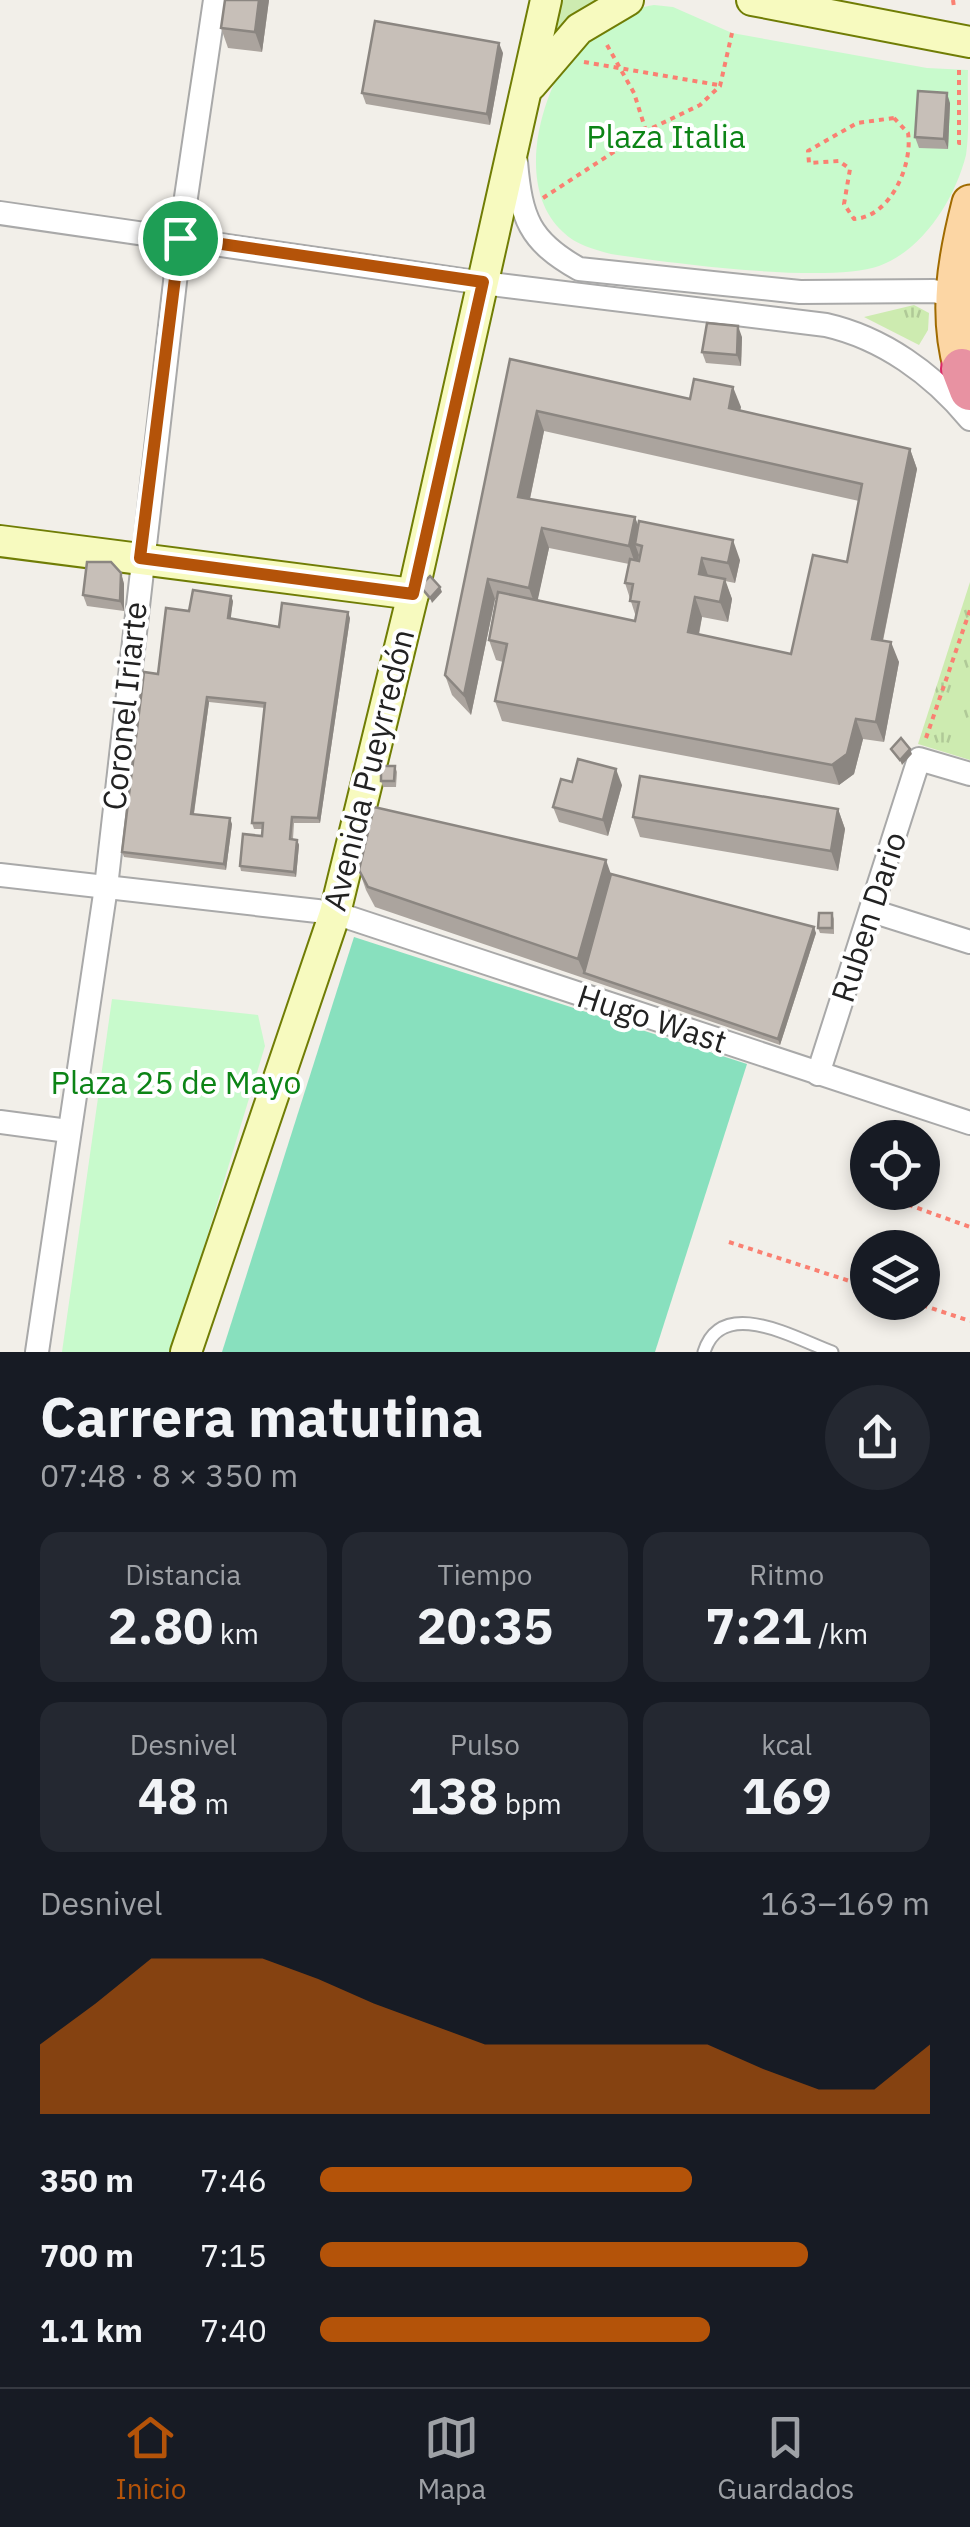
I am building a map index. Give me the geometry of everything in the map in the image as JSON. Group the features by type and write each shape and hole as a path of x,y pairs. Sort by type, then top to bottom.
{"main road":[{"name":"Avenida Pueyrredón","path":"186,1352 334,913 413,594 546,0"},
{"path":"526,91 562,45 589,21 628,0"},
{"path":"752,0 965,56"},
{"path":"966,380 955,342 970,203"},
{"path":"0,541 413,594"}],"street":[{"name":"Coronel Iriarte","path":"37,1352 106,888 140,558 180,238 216,0"},
{"path":"514,145 521,200 533,234 549,251 579,269 800,292 915,290 962,298"},
{"path":"0,213 846,330 875,342 924,374 970,419"},
{"path":"919,760 970,774"},
{"name":"Ruben Dario","path":"818,1074 919,760"},
{"name":"Hugo Wast","path":"0,874 334,913 970,1123"},
{"path":"872,911 970,942"},
{"path":"0,1122 68,1131"}],"lane":[{"path":"704,1352 708,1340 725,1326 752,1322 832,1352"}],"path":[{"path":"589,21 622,69 646,131"},
{"path":"543,198 646,131 700,105 720,86 732,33"},
{"path":"965,56 959,143 966,144"},
{"path":"584,62 720,86"},
{"path":"894,118 908,133 910,164 875,212 854,219 844,204 850,169 838,161 809,164 812,145 868,120 894,118"},
{"path":"919,760 970,610"},
{"path":"923,1210 970,1227"},
{"path":"729,1242 850,1281"},
{"path":"940,1311 970,1321"}],"green space":[{"path":"556,0 606,0 571,18 554,34"},
{"name":"Plaza Italia","path":"654,5 673,7 732,33 927,68 968,70 966,155 954,189 935,221 910,248 879,266 824,273 748,270 637,258 598,250 568,236 548,213 539,191 536,166 538,140 551,90 575,48 590,34 622,15"},
{"path":"914,305 929,313 928,330 919,345 864,317"},
{"path":"970,582 970,760 918,744"},
{"path":"354,937 747,1064 655,1352 222,1352"},
{"name":"Plaza 25 de Mayo","path":"112,999 258,1015 265,1046 172,1352 62,1352"}],"building":[{"path":"225,0 259,0 255,32 221,28"},
{"path":"375,21 499,43 487,114 362,93"},
{"path":"918,91 947,93 944,139 915,137"},
{"path":"707,323 738,326 737,355 702,352"},
{"path":"510,359 690,399 694,379 733,387 729,408 910,449 872,639 891,642 876,722 856,719 847,754 832,765 495,701 507,644 489,640 498,592 635,621 639,602 630,601 633,584 625,583 630,559 639,561 642,546 635,544 639,521 733,540 728,563 702,558 699,574 725,579 720,602 695,597 688,632 791,654 813,555 847,562 862,484 537,411 518,497 635,517 629,546 542,528 529,588 488,579 464,695 445,675"},
{"path":"87,562 111,562 121,573 120,601 83,595"},
{"path":"430,576 440,587 430,598 420,586"},
{"path":"193,590 231,596 228,618 279,627 282,603 348,612 318,818 292,817 290,839 297,840 294,872 240,866 243,834 262,836 263,823 252,823 265,703 207,697 191,814 230,818 224,864 122,852 144,672 158,674 166,608 189,611"},
{"path":"901,738 910,749 900,760 891,749"},
{"path":"578,759 616,769 603,820 553,807 561,779 572,782"},
{"path":"381,766 395,766 394,781 381,781"},
{"path":"640,776 838,809 831,851 633,817"},
{"path":"374,807 606,860 578,959 368,887 359,870"},
{"path":"611,874 814,927 778,1039 584,973"},
{"path":"819,913 832,913 832,928 818,928"}],"route":[{"path":"180,238 483,282 413,594 140,558 180,238"}]}
